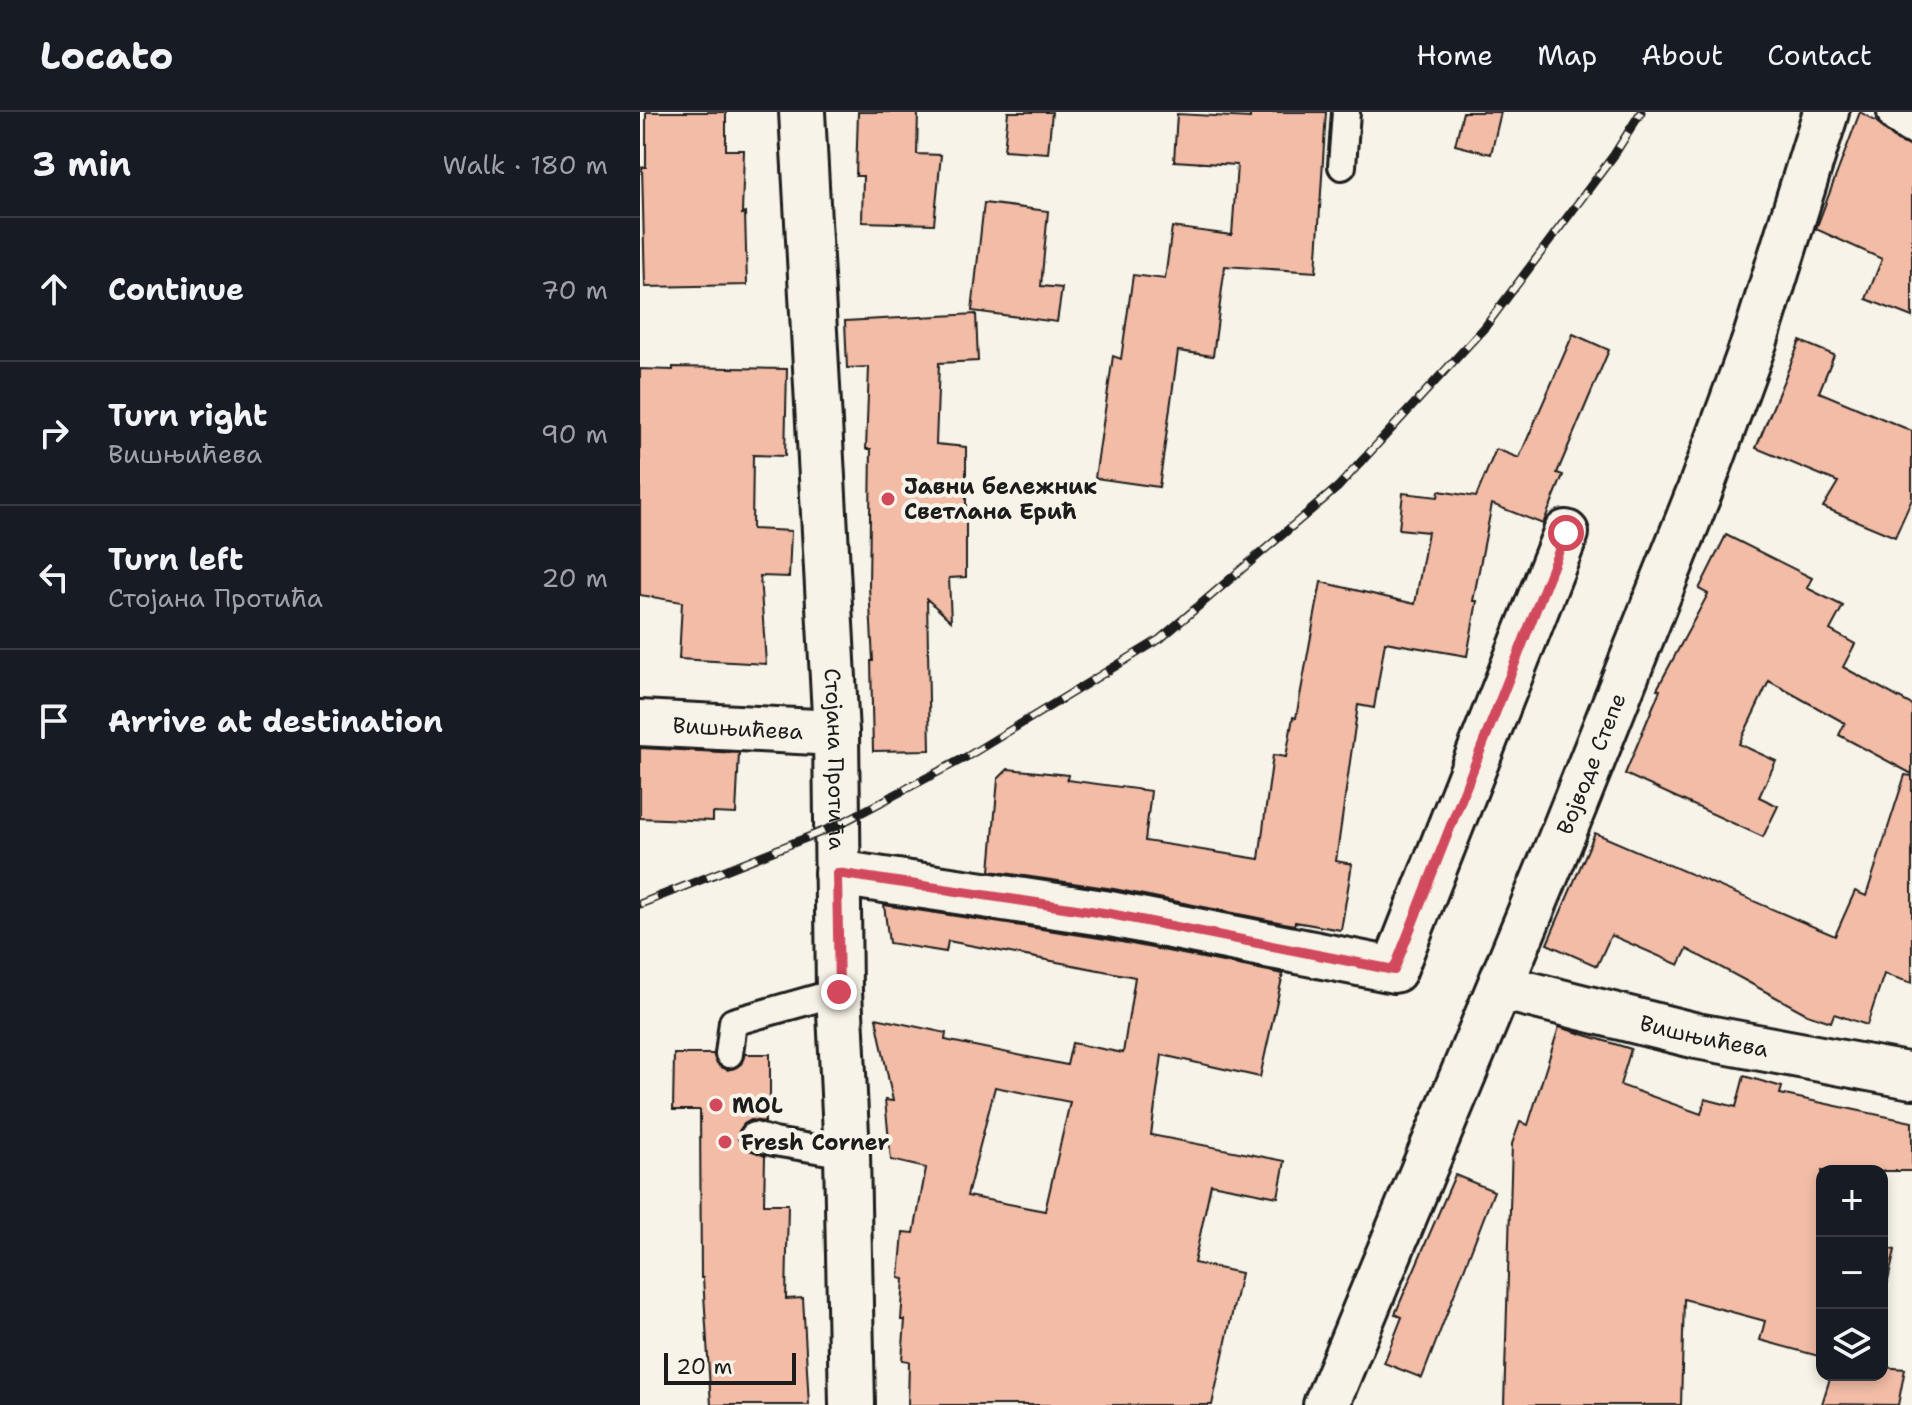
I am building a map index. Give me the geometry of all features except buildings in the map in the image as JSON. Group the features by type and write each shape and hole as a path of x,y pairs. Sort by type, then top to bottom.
{"street":[{"name":"Стојана Протића","path":"802,112 836,733 839,992 847,1154 852,1405"},
{"name":"Војводе Степе","path":"1326,1405 1500,987 1700,490 1755,340 1826,112"},
{"path":"1900,112 1912,121"},
{"path":"837,873 1110,914 1394,970 1566,533"},
{"name":"Вишњићева","path":"640,723 836,733"},
{"name":"Вишњићева","path":"1500,987 1697,1036 1912,1076"}],"lane":[{"path":"1342,166 1346,112"},
{"path":"729,1054 733,1022 839,992"},
{"path":"754,1136 847,1154"}],"railway":[{"path":"640,904 836,826 968,756 1160,639 1338,487 1485,327 1614,155 1641,112"}],"place":[{"name":"Јавни бележник Светлана Ерић","path":"888,499"},
{"name":"MOL","path":"716,1105"},
{"name":"Fresh Corner","path":"725,1142"}],"route":[{"path":"839,992 837,873 1110,914 1394,970 1566,533"}]}
